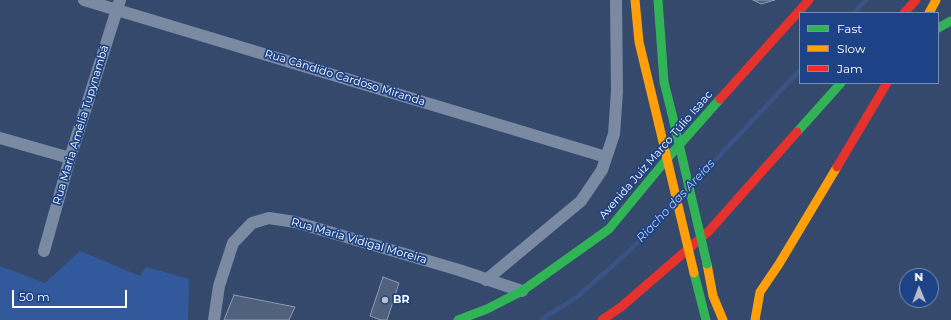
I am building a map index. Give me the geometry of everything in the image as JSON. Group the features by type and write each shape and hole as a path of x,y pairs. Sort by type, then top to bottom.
{"main road":[{"path":"635,0 639,42 706,320"},
{"path":"658,0 664,82 695,209 713,296 723,320"},
{"name":"Avenida Juiz Marco Túlio Isaac","path":"458,320 487,309 522,291 609,228 666,160 809,0"},
{"path":"905,12 916,0"},
{"path":"930,12 936,0"},
{"path":"939,27 951,21"},
{"path":"602,320 621,307 710,231 841,84"},
{"path":"756,320 760,292 783,258 886,84"}],"street":[{"name":"Rua Cândido Cardoso Miranda","path":"84,0 118,5 606,157"},
{"path":"486,280 581,201 602,170 614,134 617,91 616,0"},
{"name":"Rua Maria Amélia Tupynambá","path":"44,251 70,158 118,5"},
{"path":"0,138 70,158"},
{"name":"Rua Maria Vidigal Moreira","path":"214,320 219,286 233,243 252,223 269,218 295,222 459,270 522,291"}],"shaded area":[{"path":"80,251 140,276 146,267 189,279 188,320 0,320 0,266 45,283"}],"building":[{"path":"753,0 775,0 761,4"},
{"name":"BR","path":"383,277 399,283 387,320 381,320 370,316"},
{"path":"234,295 295,307 289,320 224,320"}],"waterway":[{"name":"Riacho das Areias","path":"855,12 866,0"},
{"name":"Riacho das Areias","path":"693,184 799,71"},
{"name":"Riacho das Areias","path":"541,320 577,297 628,252 674,204"}],"traffic: fast":[{"path":"658,0 664,82 672,114"},
{"path":"939,27 951,21"},
{"path":"797,132 840,84"},
{"path":"458,320 487,309 522,291 609,229 666,160 720,99"},
{"path":"672,114 707,264"},
{"path":"694,273 706,320"}],"traffic: slow":[{"path":"635,0 639,42 659,125"},
{"path":"930,12 936,0"},
{"path":"659,125 694,273"},
{"path":"755,320 760,292 779,264 837,167"},
{"path":"707,264 713,296 723,320"}],"traffic: jam":[{"path":"720,99 809,0"},
{"path":"905,12 916,0"},
{"path":"837,167 886,84"},
{"path":"602,320 621,307 709,231 797,132"}],"place":[{"name":"BR","path":"385,300"}]}
